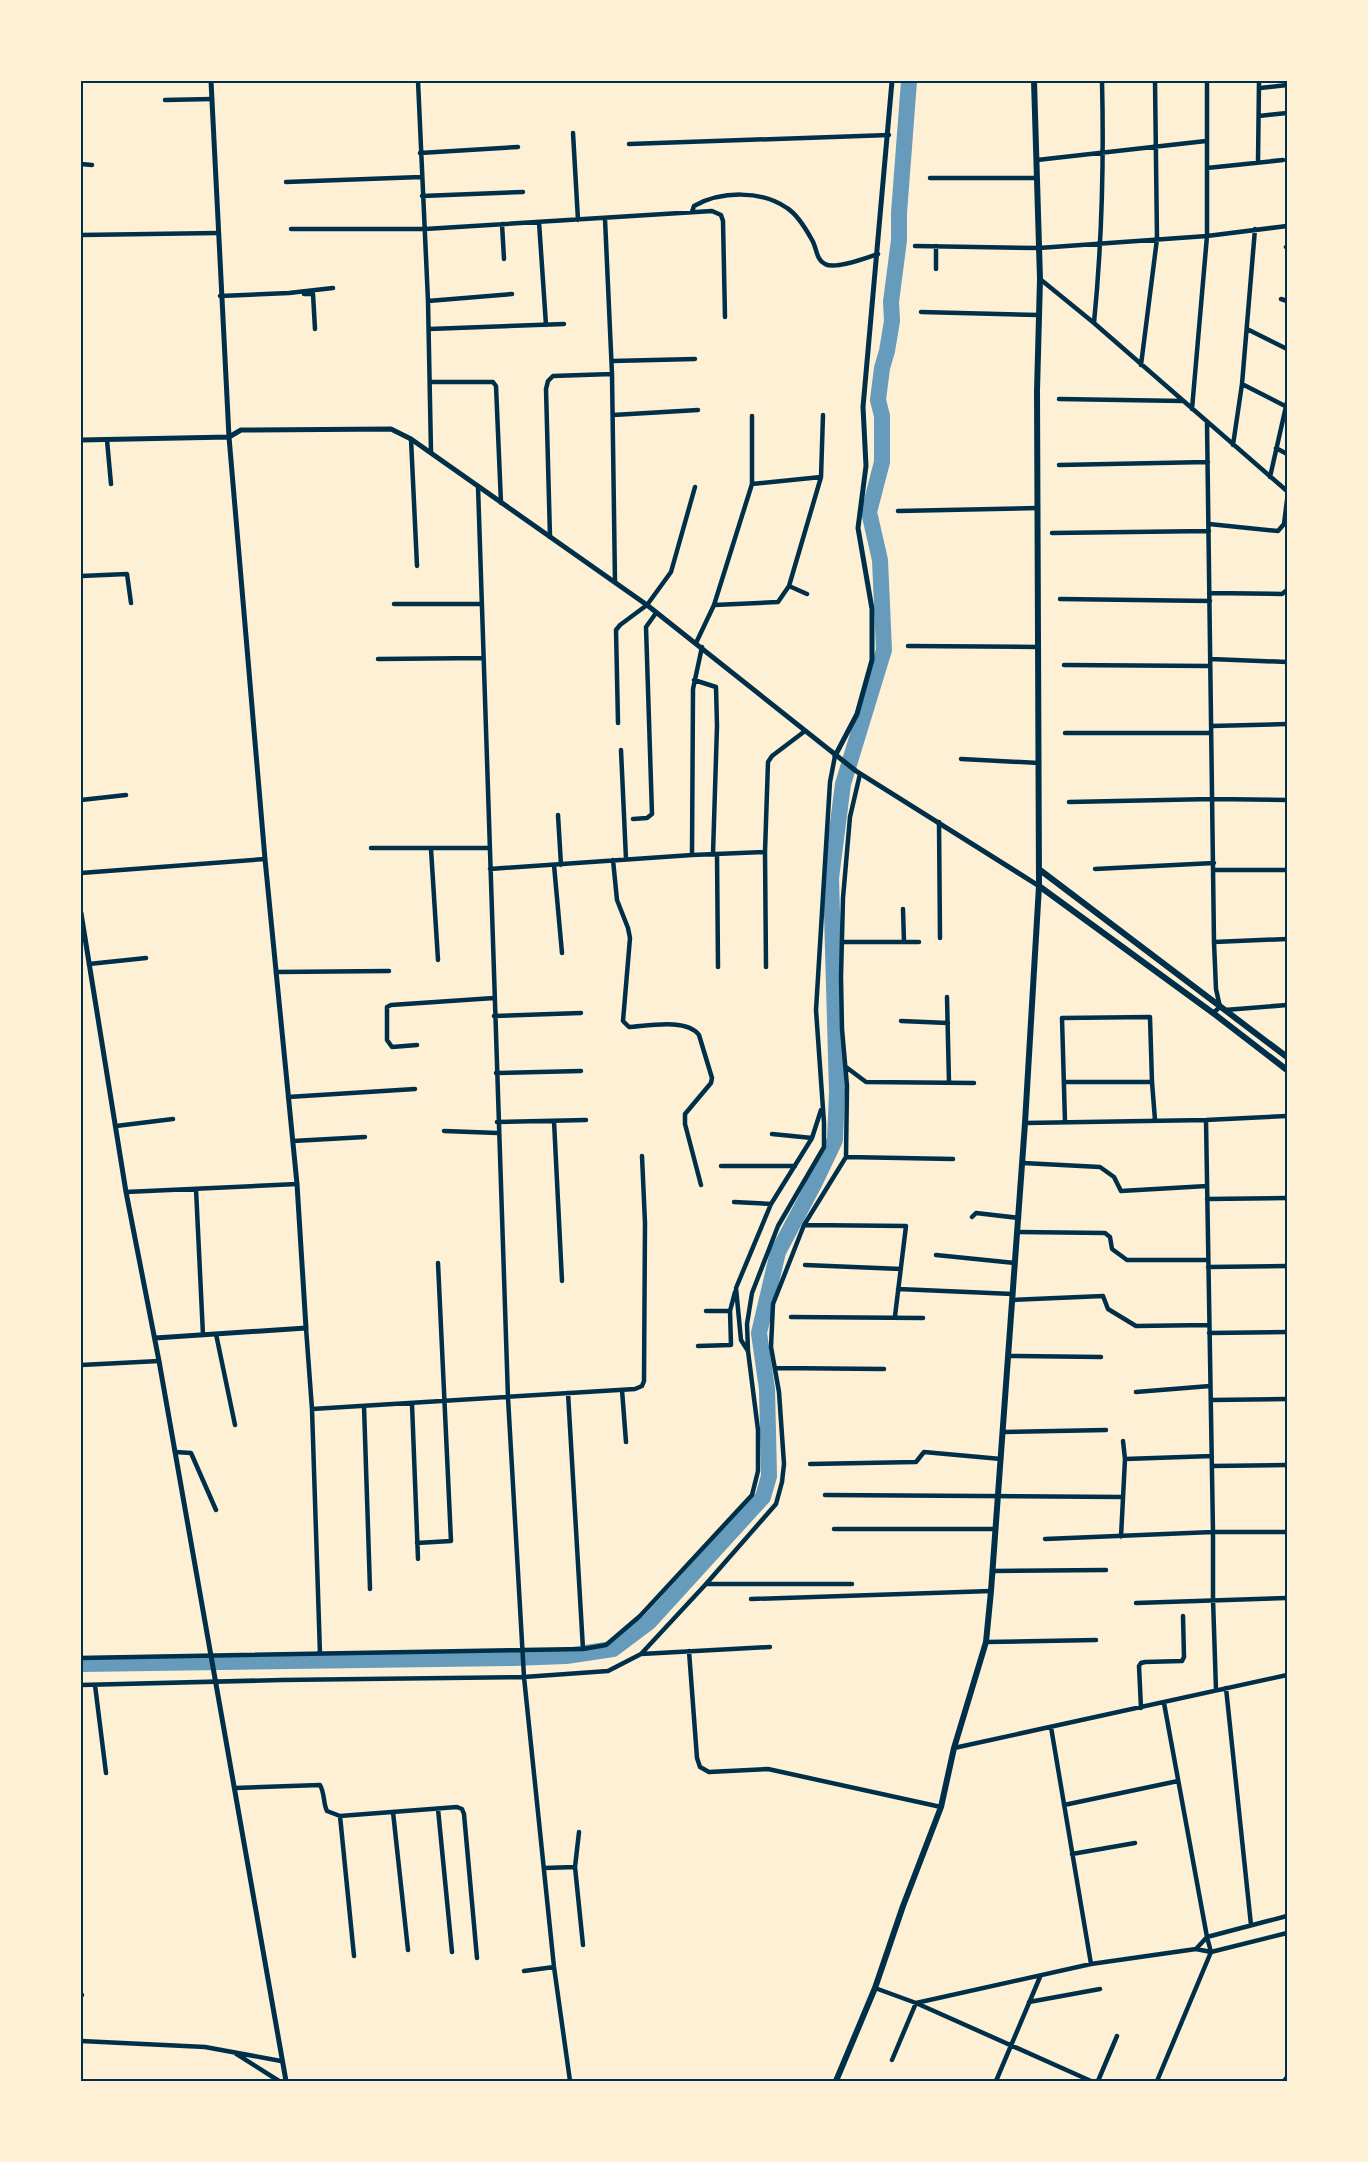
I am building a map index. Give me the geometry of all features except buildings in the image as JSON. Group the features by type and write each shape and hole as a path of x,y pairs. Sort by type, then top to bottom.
{"main road":[{"path":"836,2081 876,1988 903,1906 941,1807 954,1748 986,1642 1023,1162 1040,870 1037,391 1040,279 1034,81"},
{"path":"1040,870 1287,1057"},
{"path":"1039,886 1287,1070"}],"street":[{"path":"211,81 220,296 229,436 265,859 297,1184 312,1409 320,1654"},
{"path":"418,81 428,300 431,452"},
{"path":"81,1658 523,1652 583,1649 606,1645 640,1616 752,1495 758,1471 758,1430 748,1351 747,1324 752,1293 778,1226 824,1147 816,1010 830,782 837,758 857,714 872,660 872,609 858,528 866,466 863,407 892,81"},
{"path":"1094,323 1102,243 1104,151 1102,81"},
{"path":"1141,365 1157,239 1155,81"},
{"path":"1192,409 1207,236 1207,81"},
{"path":"1258,162 1259,81"},
{"path":"1260,88 1287,85"},
{"path":"165,100 212,99"},
{"path":"1259,116 1287,113"},
{"path":"573,134 578,220"},
{"path":"629,144 889,135"},
{"path":"1037,160 1206,141"},
{"path":"420,153 518,147"},
{"path":"1207,168 1283,160"},
{"path":"81,164 92,165"},
{"path":"286,182 421,177"},
{"path":"930,178 1036,178"},
{"path":"422,196 523,192"},
{"path":"692,212 694,206 706,200 728,196 759,195 786,207 795,215 814,242 823,264 833,267 878,254"},
{"path":"291,229 425,229 712,211 721,215 723,221 725,317"},
{"path":"605,219 612,361 615,582"},
{"path":"539,222 546,326"},
{"path":"502,224 504,259"},
{"path":"915,246 1039,248 1207,236 1287,226"},
{"path":"1233,445 1242,384 1255,229"},
{"path":"81,235 217,232"},
{"path":"936,246 936,269"},
{"path":"1040,279 1287,491"},
{"path":"220,296 289,293 333,288"},
{"path":"289,293 313,294 315,329"},
{"path":"428,300 512,294"},
{"path":"1281,299 1287,301"},
{"path":"921,312 1039,315"},
{"path":"429,329 564,324"},
{"path":"1247,329 1287,349"},
{"path":"612,361 695,359"},
{"path":"550,537 546,389 548,381 553,376 612,374"},
{"path":"430,382 493,382 496,386 501,503"},
{"path":"1242,384 1287,405 1270,477"},
{"path":"1059,399 1183,401"},
{"path":"613,415 698,410"},
{"path":"714,606 778,602 789,586 820,477 823,415"},
{"path":"692,855 694,681 699,645 714,606 752,484 752,416"},
{"path":"1207,423 1214,942 1216,989 1222,1009"},
{"path":"81,440 229,436 242,430 391,429 431,452 615,582 699,645 858,773 1039,886"},
{"path":"411,439 417,566"},
{"path":"107,440 111,484"},
{"path":"1276,448 1287,454"},
{"path":"1059,465 1208,462"},
{"path":"752,484 820,477"},
{"path":"478,486 497,1122 508,1398 524,1676 554,1967 570,2081"},
{"path":"618,723 616,630 647,606 671,572 695,487"},
{"path":"1209,524 1278,531 1284,524 1287,500"},
{"path":"898,510 1038,508"},
{"path":"1052,533 1209,531"},
{"path":"81,576 127,574 131,603"},
{"path":"789,586 807,594"},
{"path":"1209,593 1282,594 1287,590"},
{"path":"1060,599 1210,601"},
{"path":"394,604 482,604"},
{"path":"633,819 647,818 652,814 646,627 656,613"},
{"path":"908,646 1038,647"},
{"path":"378,659 483,658"},
{"path":"1210,659 1287,662"},
{"path":"1064,665 1210,666"},
{"path":"694,681 716,687 715,854 718,967"},
{"path":"1211,726 1287,724"},
{"path":"766,967 765,852 768,762 772,756 805,731"},
{"path":"1065,733 1211,733"},
{"path":"621,750 626,859"},
{"path":"961,759 1039,763"},
{"path":"81,1685 524,1676 608,1671 641,1654 776,1504 784,1464 779,1392 771,1347 773,1304 804,1225 846,1157 846,1067 842,1029 843,898 850,817 858,773"},
{"path":"81,800 126,795"},
{"path":"1069,802 1287,800"},
{"path":"558,814 561,865"},
{"path":"939,822 940,938"},
{"path":"371,848 489,848"},
{"path":"431,849 438,960"},
{"path":"490,869 765,852"},
{"path":"81,873 265,859"},
{"path":"613,860 617,900 630,938 623,1021 629,1027 682,1025 696,1030 712,1078 711,1083 685,1114 685,1124 701,1185"},
{"path":"1095,869 1214,863"},
{"path":"554,865 562,953"},
{"path":"1213,870 1287,870"},
{"path":"903,909 904,942"},
{"path":"81,913 126,1192 155,1338 285,2081"},
{"path":"1214,942 1287,939"},
{"path":"842,942 919,942"},
{"path":"89,964 146,958"},
{"path":"276,972 389,971"},
{"path":"947,997 949,1083"},
{"path":"417,1045 392,1047 389,1045 387,1007 494,998"},
{"path":"1213,1013 1222,1009 1287,1005"},
{"path":"494,1016 581,1013"},
{"path":"1065,1122 1062,1018 1150,1017 1155,1120"},
{"path":"901,1021 948,1023"},
{"path":"846,1067 866,1082 974,1083"},
{"path":"496,1072 581,1071"},
{"path":"1064,1082 1152,1082"},
{"path":"288,1097 415,1089"},
{"path":"698,1346 731,1345 730,1311 736,1288 771,1204 812,1138 822,1106"},
{"path":"1025,1123 1206,1120 1287,1116"},
{"path":"116,1126 173,1119"},
{"path":"497,1122 586,1120"},
{"path":"1206,1120 1213,1532 1212,1599 1216,1690"},
{"path":"554,1121 562,1281"},
{"path":"444,1131 498,1133"},
{"path":"772,1134 812,1138"},
{"path":"293,1141 365,1137"},
{"path":"312,1409 568,1394 635,1389 642,1386 644,1381 645,1223 642,1156"},
{"path":"846,1157 953,1159"},
{"path":"1023,1162 1100,1167 1114,1177 1121,1191 1206,1186"},
{"path":"721,1166 795,1166"},
{"path":"126,1192 297,1184"},
{"path":"196,1189 203,1335"},
{"path":"1207,1199 1287,1198"},
{"path":"734,1202 771,1204"},
{"path":"972,1216 976,1213 1019,1218"},
{"path":"804,1225 906,1226 895,1316"},
{"path":"1018,1232 1105,1233 1110,1237 1112,1249 1127,1260 1208,1260"},
{"path":"936,1255 1015,1263"},
{"path":"417,1543 451,1541 438,1263"},
{"path":"805,1265 901,1269"},
{"path":"1208,1267 1287,1266"},
{"path":"736,1288 741,1340 748,1351"},
{"path":"898,1288 1013,1297 1103,1296 1108,1309 1136,1326 1209,1325"},
{"path":"706,1311 730,1311"},
{"path":"791,1317 923,1318"},
{"path":"155,1338 306,1328"},
{"path":"1209,1333 1287,1332"},
{"path":"216,1334 235,1425"},
{"path":"1009,1356 1101,1357"},
{"path":"81,1365 159,1361"},
{"path":"775,1368 884,1369"},
{"path":"1136,1392 1210,1386"},
{"path":"622,1390 626,1442"},
{"path":"568,1394 583,1649"},
{"path":"1211,1400 1287,1399"},
{"path":"412,1404 418,1559"},
{"path":"364,1406 370,1589"},
{"path":"1002,1432 1106,1430"},
{"path":"1121,1538 1125,1458 1123,1441"},
{"path":"175,1452 191,1453 216,1510"},
{"path":"810,1464 916,1462 924,1452 1001,1459"},
{"path":"1125,1458 1212,1456"},
{"path":"1212,1466 1287,1465"},
{"path":"825,1495 1122,1497"},
{"path":"834,1528 995,1529"},
{"path":"1045,1539 1121,1538 1213,1532 1287,1532"},
{"path":"992,1571 1106,1570"},
{"path":"706,1584 852,1584"},
{"path":"751,1599 991,1591"},
{"path":"1136,1604 1212,1599 1287,1598"},
{"path":"1141,1708 1139,1666 1144,1662 1184,1658 1183,1616"},
{"path":"986,1642 1096,1640"},
{"path":"641,1654 770,1647"},
{"path":"689,1651 697,1758 700,1767 709,1772 768,1769 941,1807"},
{"path":"954,1748 1287,1675"},
{"path":"95,1685 106,1773"},
{"path":"1226,1688 1251,1925"},
{"path":"1157,2081 1212,1952 1207,1938 1164,1703"},
{"path":"1051,1727 1091,1964"},
{"path":"1064,1805 1178,1781"},
{"path":"235,1788 320,1785 324,1792 324,1807 327,1811 339,1816 457,1807 462,1809 477,1958"},
{"path":"438,1809 452,1952"},
{"path":"393,1812 408,1950"},
{"path":"339,1816 354,1956"},
{"path":"579,1832 575,1867 583,1945"},
{"path":"1072,1854 1135,1843"},
{"path":"544,1868 575,1867"},
{"path":"1196,1948 1207,1938 1287,1916"},
{"path":"916,2003 1091,1964 1196,1948 1212,1952 1287,1933"},
{"path":"524,1971 554,1967"},
{"path":"996,2081 1040,1977"},
{"path":"876,1988 916,2003 1091,2081"},
{"path":"1029,2002 1100,1989"},
{"path":"892,2060 916,2003"},
{"path":"1098,2081 1117,2036"},
{"path":"81,2041 205,2047 281,2061"},
{"path":"232,2051 279,2081"},
{"path":"1284,2081 1287,2077"}],"waterway":[{"path":"81,1664 513,1658 566,1656 613,1649 649,1622 763,1497 769,1476 767,1389 759,1333 778,1252 835,1140 837,1092 831,878 843,784 884,650 880,560 869,512 882,462 882,416 878,400 892,321 891,302 899,240 909,81"}]}
